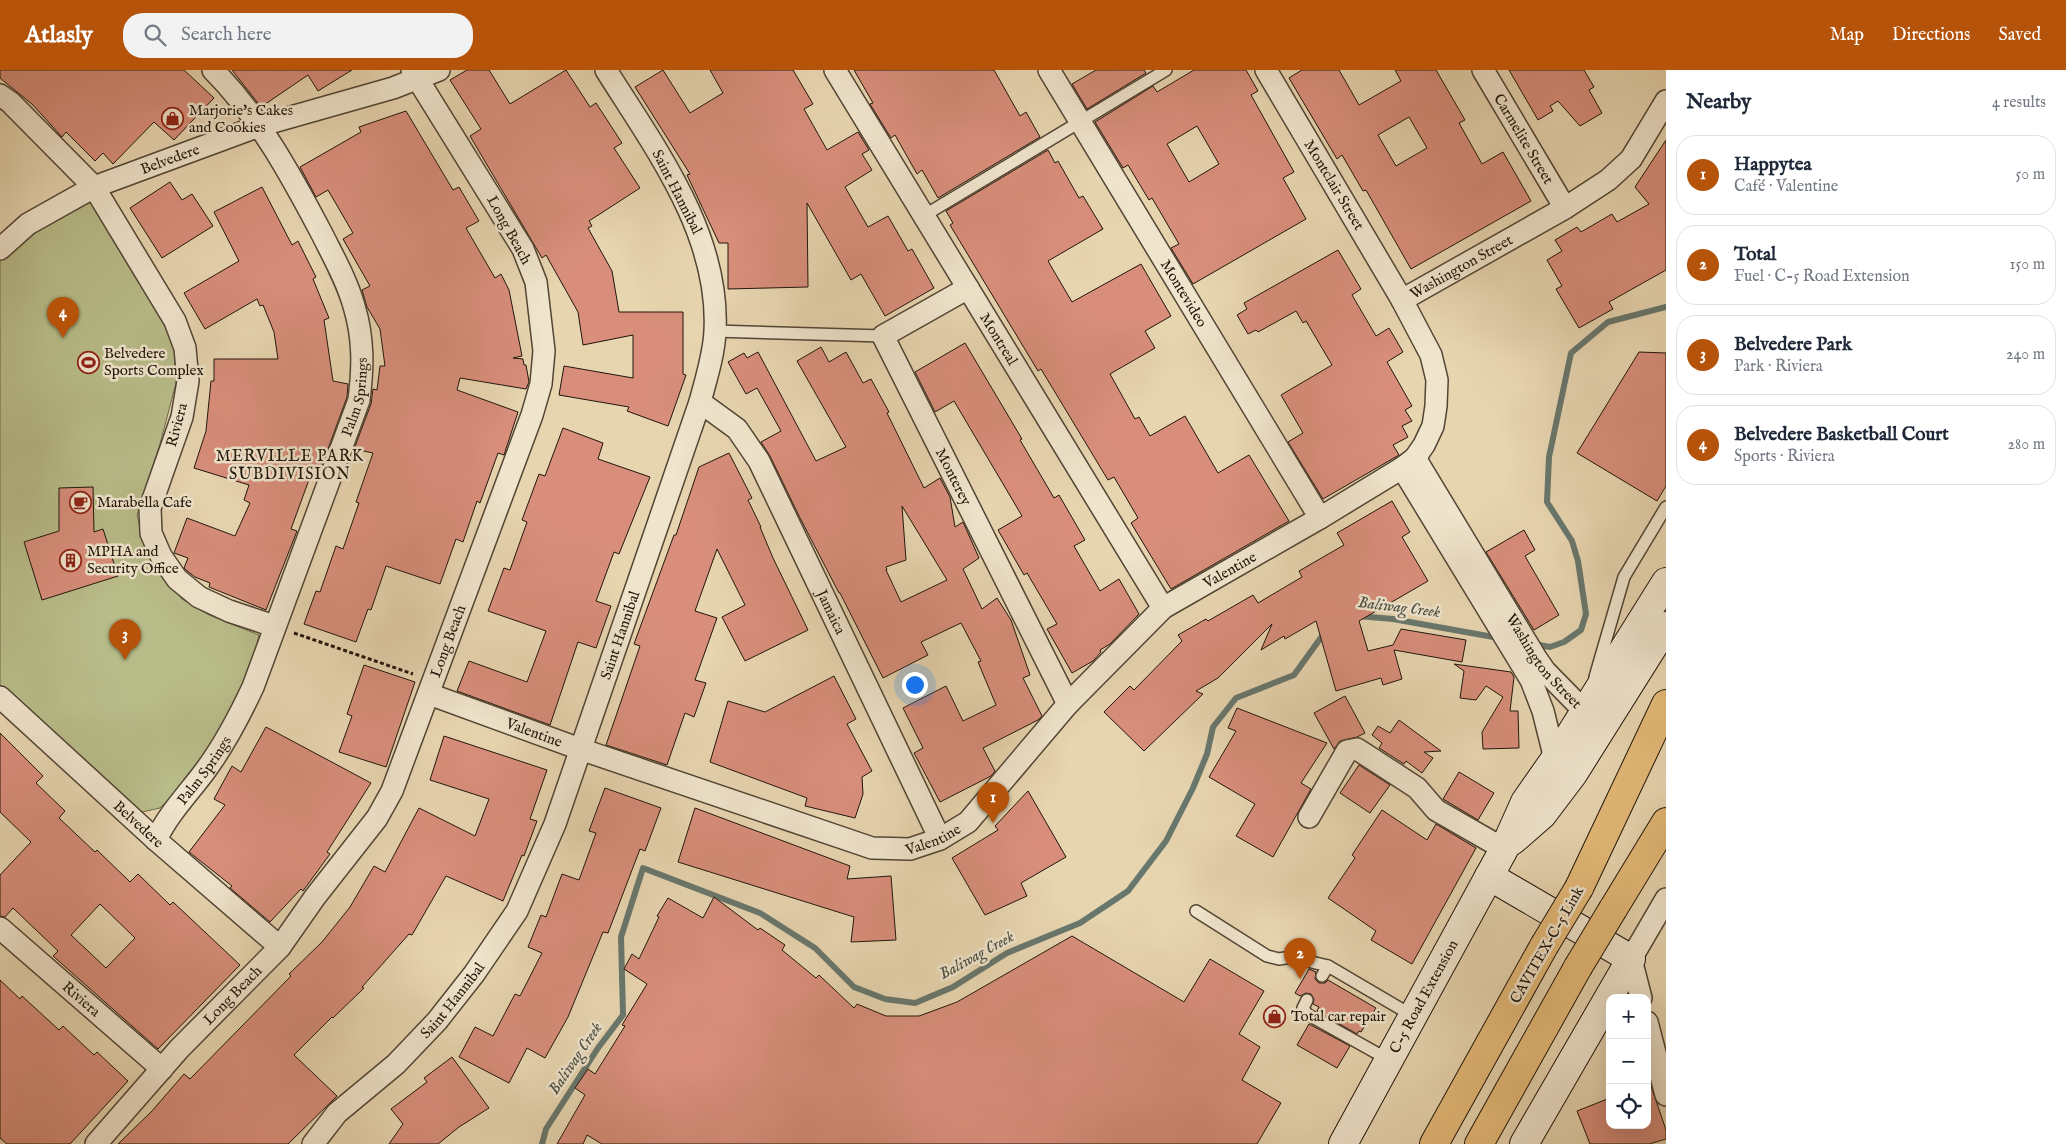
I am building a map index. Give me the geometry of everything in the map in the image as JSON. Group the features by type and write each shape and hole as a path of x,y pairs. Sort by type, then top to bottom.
{"highway":[{"path":"1579,888 1666,704"},
{"name":"CAVITEX–C-5 Link","path":"1434,1144 1544,946 1666,750"},
{"path":"1479,1144 1578,967 1666,822"}],"main road":[{"name":"C-5 Road Extension","path":"1343,1144 1504,849 1525,802 1564,766 1593,720 1666,582"},
{"name":"C-5 Road Extension","path":"1593,720 1666,626"},
{"path":"1489,876 1631,959 1524,1144"}],"street":[{"name":"Palm Springs","path":"156,840 164,823 205,771 235,726 253,687 359,400 363,366 361,339 355,307 344,278 310,212 259,126 240,100 213,70"},
{"name":"Belvedere","path":"0,249 28,224 94,187 259,126 415,75 439,70"},
{"name":"Saint Hannibal","path":"313,1144 336,1114 396,1064 437,1021 490,950 516,911 555,824 700,402 710,365 715,331 712,289 703,247 691,214 668,169 606,70"},
{"name":"Montreal","path":"835,70 1163,608"},
{"name":"Montevideo","path":"1049,70 1081,120 1320,518"},
{"name":"Montclair Street","path":"1266,70 1402,300"},
{"name":"Carmelite Street","path":"1483,70 1565,208"},
{"name":"Long Beach","path":"96,1144 162,1069 280,947 315,897 377,818 392,791 532,415 541,384 544,351 536,282 522,249 415,75"},
{"name":"Riviera","path":"0,95 10,102 94,187 175,321 184,348 188,381 182,417 150,508 151,533 161,556 176,579 199,597 229,611 274,626"},
{"name":"Washington Street","path":"1564,766 1531,680 1529,662 1409,463 1433,426 1437,380 1431,356 1402,300 1565,208 1608,180 1631,159 1666,101"},
{"path":"883,336 968,288"},
{"name":"Monterey","path":"883,336 1068,704"},
{"name":"Jamaica","path":"700,402 737,429 759,461 940,839"},
{"name":"Valentine","path":"431,688 580,749 872,848 910,849 940,839 968,822 1068,704 1163,608 1320,518 1409,463"},
{"name":"Washington Street","path":"1529,662 1545,671 1593,720"},
{"name":"Belvedere","path":"0,697 156,840 280,947"},
{"path":"1309,817 1348,751 1357,749 1417,788 1436,810 1504,849"},
{"path":"1640,994 1631,959 1666,899"},
{"name":"Riviera","path":"0,928 162,1069"},
{"path":"1651,1037 1666,1095"}],"lane":[{"path":"924,216 1166,70"},
{"path":"715,331 883,336"},
{"path":"1593,720 1624,577 1666,507"},
{"path":"1196,911 1267,956 1279,959 1291,957 1325,971 1413,1016"},
{"path":"1307,1000 1303,1008 1307,1014 1389,1060"}],"path":[{"path":"274,626 431,688"}],"green space":[{"path":"89,198 161,312 174,341 176,383 160,444 137,515 144,543 156,570 182,599 209,615 259,635 240,714 186,781 160,808 142,812 0,685 0,255 3,251"}],"building":[{"path":"0,70 184,70 214,98 174,140 154,122 113,164 103,153 95,161 66,132 62,137 33,105 0,78"},
{"path":"232,70 352,70 318,91 308,75 261,107"},
{"path":"467,70 489,70 510,104 566,70 590,107 596,103 622,143 614,148 640,188 589,221 592,226 588,228 612,271 619,312 683,312 683,374 686,375 668,426 627,411 629,407 559,395 564,366 633,378 633,335 583,345 578,312 546,255 542,258 470,136 481,129 450,80"},
{"path":"663,70 690,113 723,93 710,70 793,70 813,104 804,109 827,150 858,132 869,150 862,154 872,170 845,187 868,227 888,216 908,251 912,249 934,288 885,316 861,274 851,280 807,203 808,287 728,289 728,243 719,243 687,175 690,174 635,87"},
{"path":"854,70 994,70 1020,116 1026,112 1040,137 938,198 922,170 917,174 895,135 891,138 870,104 873,103"},
{"path":"1096,70 1144,70 1146,73 1087,109 1072,84"},
{"path":"1194,70 1246,70 1258,91 1251,95 1294,172 1283,178 1306,219 1193,284 1171,248 1179,244 1152,198 1149,200 1128,165 1123,168 1095,122 1153,86 1157,92","holes":["1197,126 1219,164 1189,182 1167,144"]},
{"path":"1302,70 1339,70 1359,105 1401,81 1395,70 1436,70 1465,120 1459,123 1482,164 1503,152 1531,201 1411,269 1366,190 1363,191 1342,155 1337,159 1289,78","holes":["1409,117 1427,148 1396,166 1378,135"]},
{"path":"1509,70 1584,70 1594,87 1589,90 1602,113 1580,126 1558,101 1550,106 1553,111 1538,120"},
{"path":"406,111 453,190 459,187 479,221 466,228 495,278 501,274 509,290 522,356 513,358 523,359 529,382 526,389 460,378 457,390 518,412 504,455 498,453 480,503 477,501 463,542 456,539 440,584 386,566 371,610 368,609 356,642 304,624 316,591 320,592 336,546 343,549 359,503 356,502 373,453 354,449 371,404 373,389 377,390 380,366 385,366 380,329 367,307 362,290 370,286 343,239 353,233 328,190 316,197 300,167 361,132 359,127"},
{"path":"1666,140 1666,270 1609,302 1613,309 1579,328 1556,289 1562,286 1547,260 1562,251 1555,240 1577,227 1581,232 1612,214 1617,222 1649,204 1635,187"},
{"path":"1048,150 1055,163 1058,161 1079,198 1083,196 1103,229 1048,261 1072,302 1141,264 1171,316 1145,331 1155,348 1110,374 1135,419 1139,417 1150,436 1185,416 1218,473 1249,455 1289,521 1171,589 1131,523 1138,518 1114,477 1108,480 1041,369 1038,371 950,225 953,223 946,211"},
{"path":"170,182 182,200 192,194 213,226 162,258 130,208"},
{"path":"262,187 292,245 298,241 316,277 313,279 329,318 324,320 333,381 348,384 347,397 321,468 314,466 291,529 297,531 266,610 209,587 210,583 195,577 184,568 188,558 174,553 187,518 235,536 250,503 244,500 249,485 194,468 206,431 211,381 214,381 214,359 278,359 274,332 263,305 260,306 257,299 205,329 184,293 239,261 214,212"},
{"path":"1338,250 1361,289 1352,295 1376,336 1389,328 1403,352 1387,362 1412,406 1405,410 1412,421 1402,426 1408,437 1393,445 1399,455 1323,499 1288,442 1303,433 1281,395 1332,365 1306,321 1303,323 1296,311 1258,332 1256,330 1248,334 1237,315 1247,309 1244,303"},
{"path":"965,343 1022,439 1020,440 1054,498 1059,495 1085,540 1074,546 1100,591 1119,579 1139,614 1110,644 1100,650 1101,652 1093,661 1072,673 1047,629 1057,624 1027,573 1024,575 998,530 1022,516 954,401 935,412 915,372"},
{"path":"821,347 829,362 846,352 863,383 871,379 889,412 887,413 924,488 940,478 950,497 955,527 963,522 979,558 963,569 982,609 997,598 1011,620 1030,675 1023,678 1042,716 1038,720 983,748 995,771 991,776 940,802 914,753 923,748 903,708 946,686 963,721 996,705 978,662 981,661 961,623 921,642 928,655 883,678 770,456 761,442 781,431 757,388 746,394 728,362 744,353 747,358 758,352 816,461 846,447 797,361","holes":["902,506 947,580 901,602 886,567 906,560"]},
{"path":"1639,352 1666,353 1666,486 1657,501 1577,453"},
{"path":"563,428 603,443 598,459 650,477 619,554 614,552 596,601 611,606 596,648 578,642 550,725 457,691 469,661 527,682 546,631 488,611 504,568 510,570 527,522 522,520 539,474 545,476"},
{"path":"729,453 752,498 748,500 773,558 808,630 745,661 722,617 745,605 717,549 695,611 717,618 695,680 706,683 694,717 685,713 667,765 606,745 640,646 634,644 674,535 676,535 699,467"},
{"name":"MPHA and Security Office","path":"93,487 94,532 103,529 118,576 42,600 24,542 59,531 59,488"},
{"path":"1392,501 1410,532 1402,537 1428,581 1359,621 1368,651 1393,645 1401,629 1466,640 1462,662 1394,650 1402,679 1383,685 1381,678 1336,691 1316,621 1285,639 1284,636 1261,650 1272,624 1218,678 1196,691 1203,694 1144,751 1104,712 1130,686 1134,690 1182,641 1178,635 1206,619 1208,621 1253,595 1258,603 1302,577 1299,571 1344,545 1337,533"},
{"path":"1524,530 1535,550 1525,556 1559,615 1534,630 1486,552"},
{"path":"1454,664 1511,672 1514,677 1510,711 1518,711 1519,748 1483,749 1482,732 1503,697 1486,686 1476,700 1460,698 1464,671"},
{"path":"364,665 415,682 386,767 339,752 352,716 347,714"},
{"path":"834,676 856,719 847,724 872,771 862,777 863,794 855,818 805,806 807,798 710,762 728,701 765,712"},
{"path":"1345,696 1365,733 1340,741 1334,749 1314,713"},
{"path":"1237,708 1327,743 1301,783 1311,789 1273,857 1236,836 1255,804 1209,777 1236,731 1228,728"},
{"path":"1399,720 1441,751 1424,752 1433,758 1422,773 1406,761 1404,764 1379,748 1382,743 1372,735 1378,726 1390,733"},
{"path":"266,727 371,783 327,852 330,854 303,891 301,889 270,922 230,888 232,886 189,852 225,805 214,799 232,766 241,772"},
{"path":"0,733 43,776 36,783 65,811 59,818 95,852 97,850 130,882 138,874 170,905 173,902 240,965 158,1049 53,956 58,951 13,908 5,917 0,916 0,875 31,842 0,812","holes":["100,904 135,938 106,968 71,935"]},
{"path":"444,736 547,770 530,819 537,821 524,856 522,855 503,901 446,876 412,935 409,934 362,987 364,988 294,1055 337,1096 288,1144 118,1144 152,1111 184,1074 190,1079 291,976 289,974 322,942 350,907 374,866 385,872 419,808 475,836 489,799 430,780"},
{"path":"1359,765 1390,785 1370,813 1340,793"},
{"path":"1459,772 1494,793 1478,820 1443,799"},
{"path":"605,788 661,808 645,851 640,849 608,933 603,932 568,1017 545,1058 527,1048 509,1083 459,1057 475,1027 493,1036 515,994 520,996 542,953 528,947 541,915 546,917 562,874 579,880 596,833 589,831"},
{"path":"1028,791 1066,857 1021,883 1027,896 985,915 952,858 998,830 995,826"},
{"path":"695,808 850,866 847,879 891,876 896,940 851,942 854,917 678,862"},
{"path":"1382,810 1427,840 1436,824 1476,848 1412,964 1371,940 1376,931 1328,898 1355,858 1352,855"},
{"path":"714,897 758,930 760,928 785,945 782,950 816,978 819,975 854,1008 857,1004 886,1016 919,1016 957,1002 1072,936 1184,1002 1210,959 1264,991 1239,1034 1260,1047 1242,1080 1281,1103 1257,1144 602,1144 587,1135 583,1144 557,1144 585,1095 575,1088 588,1069 595,1074 625,1026 622,1025 647,984 624,969 632,954 639,959 659,917 657,916 668,898 703,918"},
{"path":"1309,969 1316,972 1315,979 1319,983 1325,983 1328,980 1376,1008 1361,1032 1359,1031 1357,1034 1317,1011 1319,1007 1313,1004 1314,999 1311,994 1306,993 1300,996 1295,993"},
{"path":"0,980 20,999 22,996 59,1030 63,1026 94,1055 97,1052 128,1081 70,1144 7,1144 0,1138"},
{"path":"1309,1024 1350,1046 1337,1068 1297,1045"},
{"path":"452,1057 489,1108 459,1127 438,1144 389,1144 403,1124 391,1109 427,1082 424,1078"},
{"path":"1651,1086 1666,1130 1666,1139 1649,1144 1590,1144 1577,1111 1606,1100 1606,1129 1651,1129"}],"waterway":[{"name":"Baliwag Creek","path":"1534,644 1550,647 1564,642 1581,630 1586,614 1578,561 1572,541 1547,502 1549,457 1571,353 1608,322 1666,307"},
{"name":"Baliwag Creek","path":"1358,616 1393,619 1499,638"},
{"name":"Baliwag Creek","path":"542,1144 546,1129 598,1048 623,1015 621,937 643,868 760,913 815,948 854,987 885,999 915,1003 953,987 1007,953 1080,923 1128,891 1166,841 1193,788 1207,754 1213,727 1236,698 1294,675 1325,632"}],"place":[{"name":"Marjorie's Cakes and Cookies","path":"173,119"},
{"name":"Belvedere Basketball Court","path":"63,338"},
{"name":"Belvedere Sports Complex","path":"88,362"},
{"name":"Marabella Cafe","path":"81,502"},
{"name":"MPHA and Security Office","path":"71,560"},
{"name":"Belvedere Park","path":"125,660"},
{"name":"Happytea","path":"993,823"},
{"name":"Total","path":"1300,979"},
{"name":"Total car repair","path":"1275,1016"}],"district":[{"name":"MERVILLE PARK SUBDIVISION","path":"290,466"}]}
